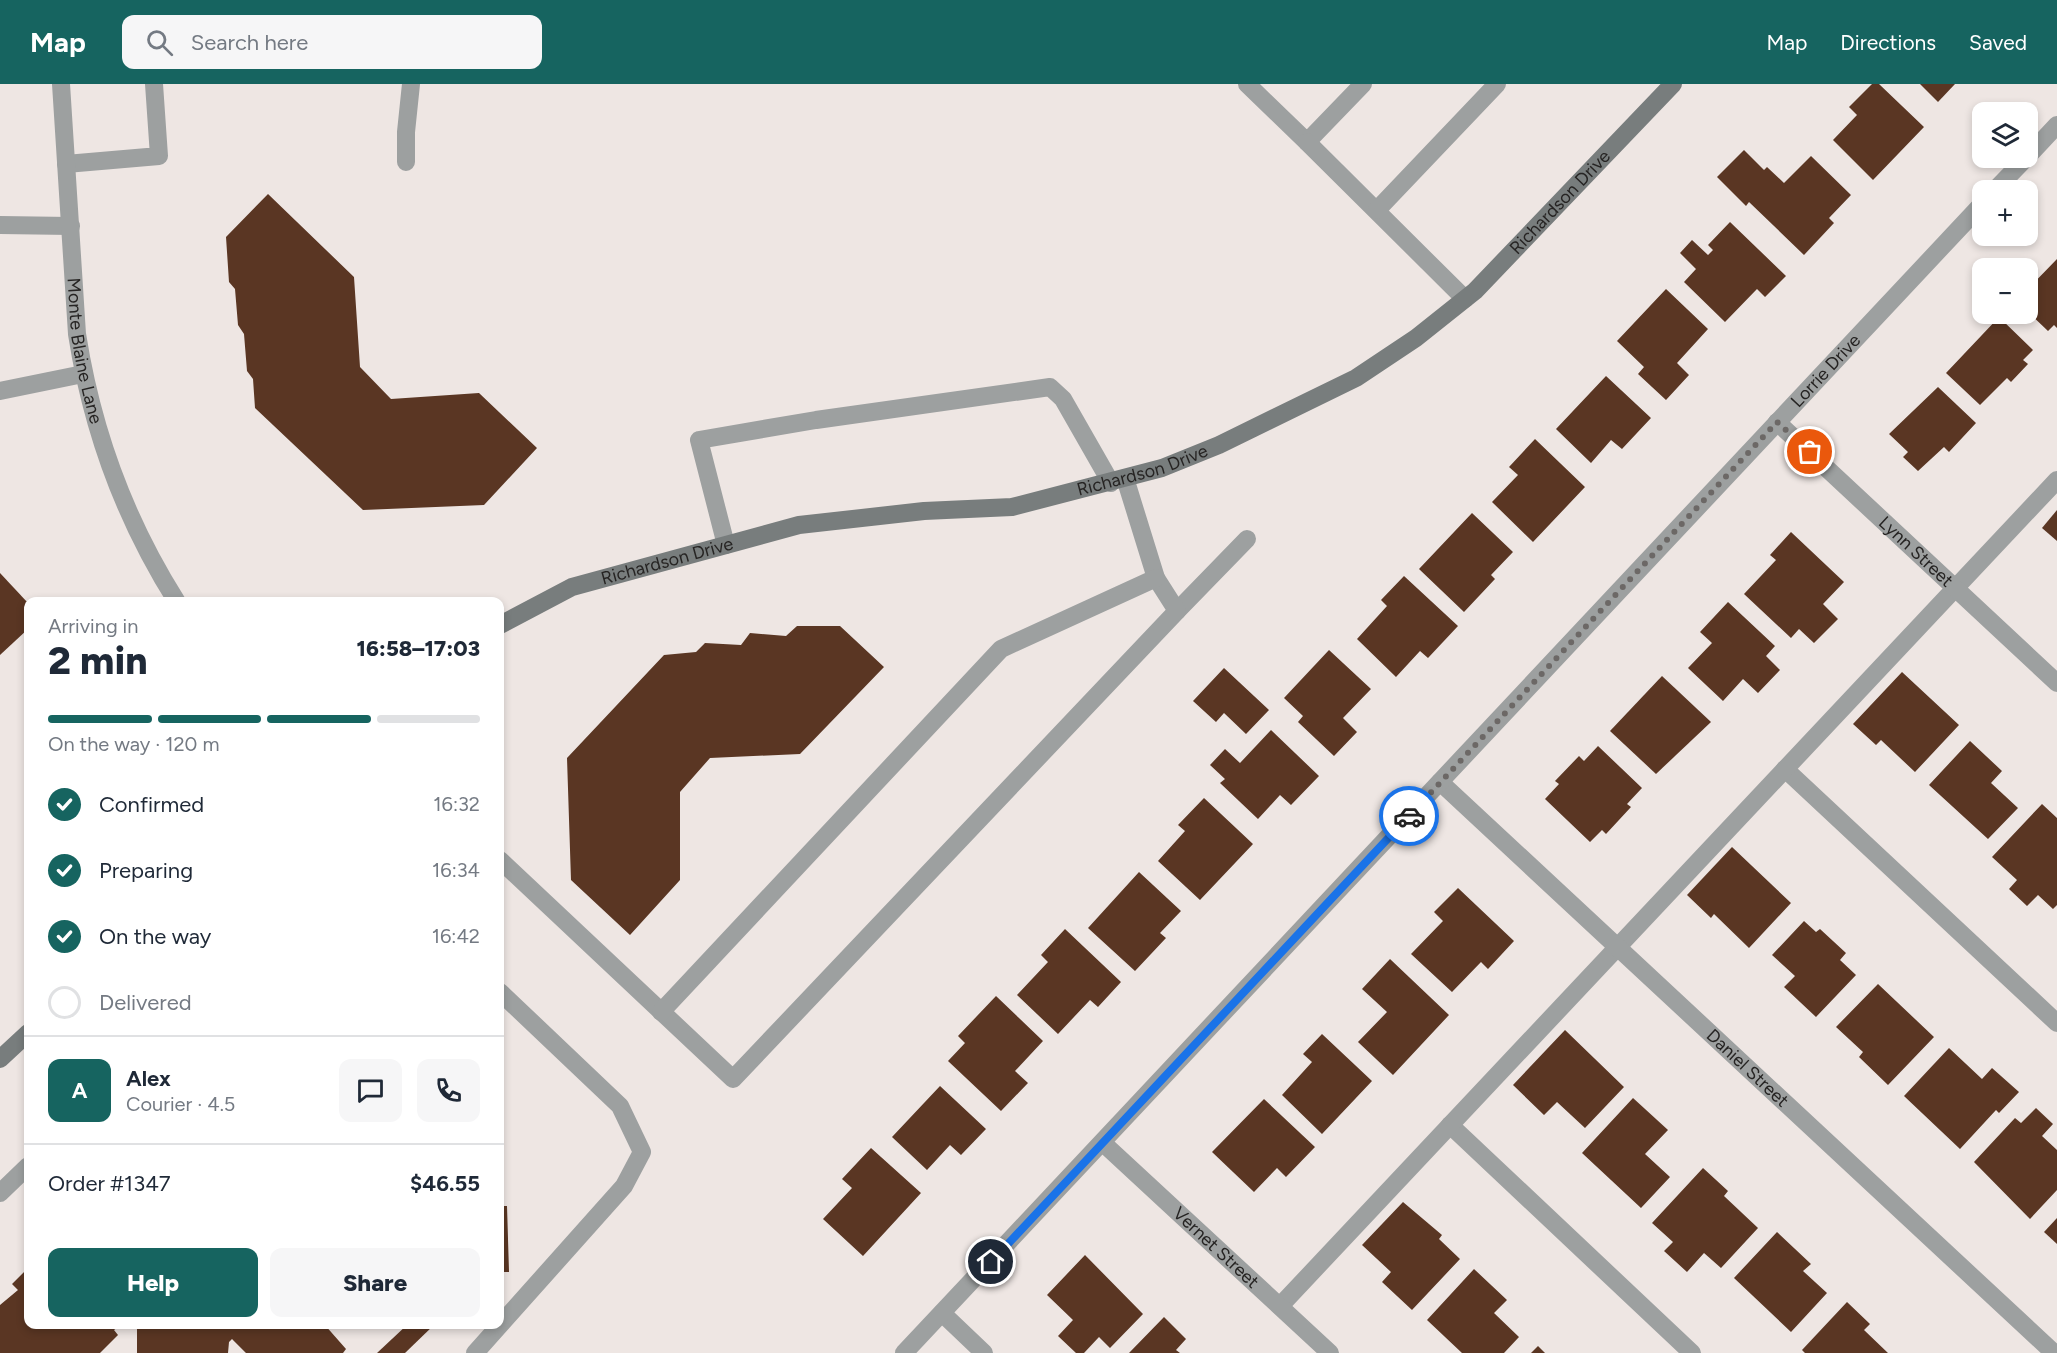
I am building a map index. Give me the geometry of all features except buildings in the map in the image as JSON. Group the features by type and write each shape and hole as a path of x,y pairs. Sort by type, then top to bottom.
{"street":[{"name":"Monte Blaine Lane","path":"61,84 77,334 83,374 97,429 120,490 147,555 174,597"},
{"path":"66,164 159,156 154,84"},
{"path":"406,162 406,132 411,84"},
{"path":"1247,84 1465,299"},
{"path":"1307,142 1363,84"},
{"path":"1377,210 1497,84"},
{"name":"Richardson Drive","path":"504,623 572,587 799,525 924,511 1012,507 1162,468 1219,445 1356,378 1416,338 1465,299 1673,84"},
{"path":"2038,145 2057,125"},
{"path":"2005,180 2016,168"},
{"name":"Lorrie Drive","path":"904,1353 1972,215"},
{"path":"0,225 71,226"},
{"path":"0,391 83,374"},
{"path":"726,545 699,440 816,420 1050,387 1064,399 1118,481 1156,578 1177,611"},
{"name":"Lynn Street","path":"1777,422 2057,683"},
{"path":"1280,1306 2057,480"},
{"path":"504,864 733,1079 1247,539"},
{"path":"661,1012 1001,649 1156,578"},
{"path":"1785,769 2057,1023"},
{"name":"Daniel Street","path":"1440,782 2054,1353"},
{"path":"504,996 620,1106 642,1152 624,1186 504,1320"},
{"path":"0,1059 24,1037"},
{"path":"1450,1125 1692,1353"},
{"name":"Vernet Street","path":"1103,1143 1330,1353"},
{"path":"0,1193 24,1170"},
{"path":"942,1313 984,1353"},
{"path":"475,1353 496,1329"}],"way so far":[{"path":"1409,816 1777,422 1810,452"}],"route":[{"path":"991,1262 1409,816"}]}
